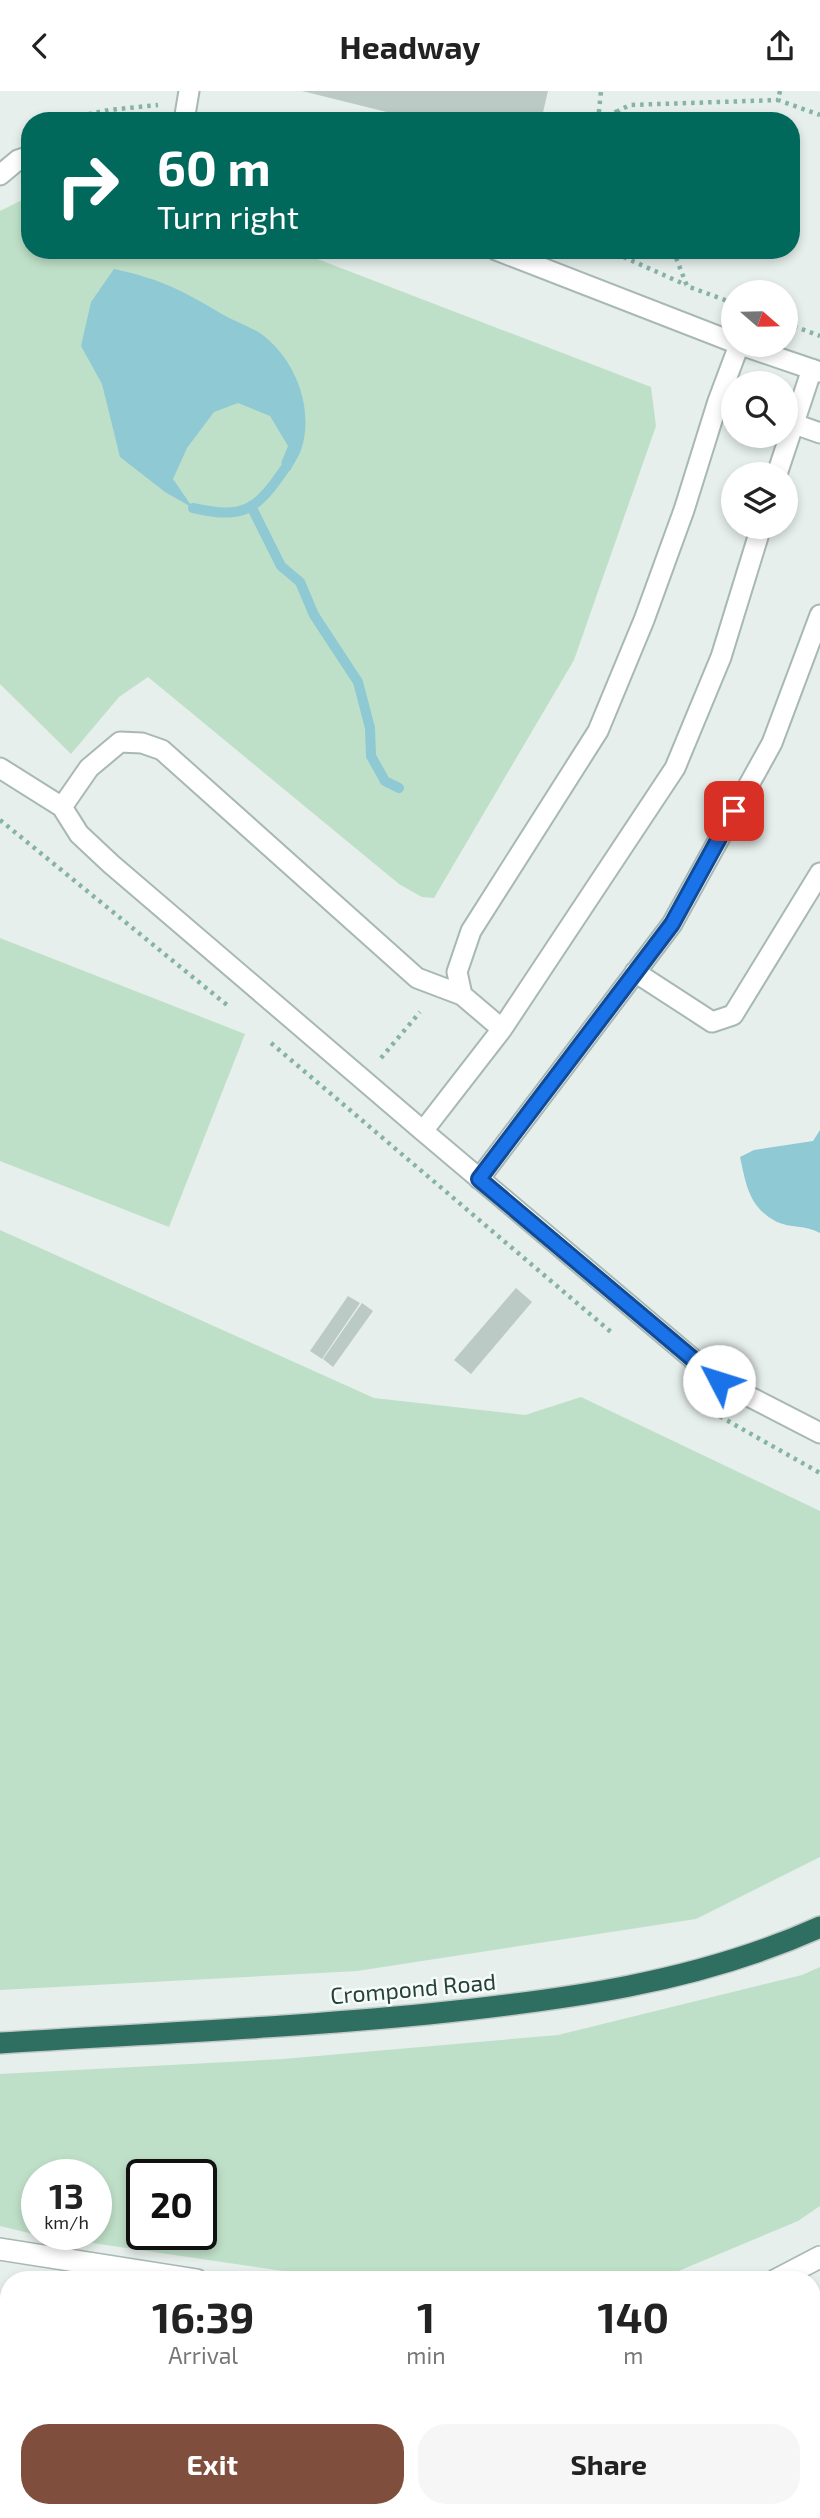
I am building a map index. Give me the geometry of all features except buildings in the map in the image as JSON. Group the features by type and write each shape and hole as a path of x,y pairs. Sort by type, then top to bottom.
{"highway":[{"name":"Crompond Road","path":"0,2043 348,2022 613,1991 714,1967 820,1927"}],"street":[{"path":"0,2249 140,2271"},
{"path":"793,2271 820,2257"}],"lane":[{"path":"186,112 189,91"},
{"path":"0,175 21,159"},
{"path":"519,259 721,338"},
{"path":"775,357 816,371 798,405"},
{"path":"462,995 457,972 471,931 598,731 721,414"},
{"path":"798,425 820,433"},
{"path":"423,1131 502,1029 675,768 721,657 757,539"},
{"path":"479,1179 672,924 772,743 820,615"},
{"path":"62,807 89,768 120,742 142,743 162,750 417,978 462,995 502,1029"},
{"path":"0,768 62,807 79,834 111,864 719,1381 820,1433"},
{"path":"635,972 712,1022 733,1015 820,873"}],"path":[{"path":"600,112 601,91"},
{"path":"778,100 780,91"},
{"path":"618,111 630,105 778,100 820,115"},
{"path":"99,112 157,105"},
{"path":"628,259 721,299"},
{"path":"676,259 687,286"},
{"path":"798,328 820,336"},
{"path":"381,1058 420,1013"}],"green space":[{"path":"21,200 21,259 317,259 651,387 656,426 574,660 434,898 422,897 399,884 148,677 119,697 71,754 0,684 0,211"},
{"path":"0,938 245,1034 169,1227 0,1161"},
{"path":"0,1230 374,1398 525,1415 581,1397 820,1511 820,1857 696,1919 357,1971 0,1990"},
{"path":"820,1967 820,2206 798,2221 679,2271 284,2271 140,2250 217,2250 217,2159 126,2159 126,2248 112,2246 112,2159 21,2159 21,2231 0,2226 0,2074 283,2059 558,2035 802,1975"}],"water":[{"path":"114,269 158,281 182,292 260,333 283,355 298,384 305,415 302,447 290,471 281,463 288,446 270,416 238,403 214,412 187,448 173,479 193,508 165,492 120,457 102,384 81,346 91,302"},
{"path":"820,1130 820,1233 777,1222 760,1210 750,1194 740,1157 754,1150 813,1141"}],"waterway":[{"path":"193,508 226,513 248,508 267,493 286,467"},
{"path":"251,506 281,566 300,582 314,615 358,682 370,728 371,756 385,781 399,788"}],"route":[{"path":"719,1381 479,1179 672,924 734,811"}]}
